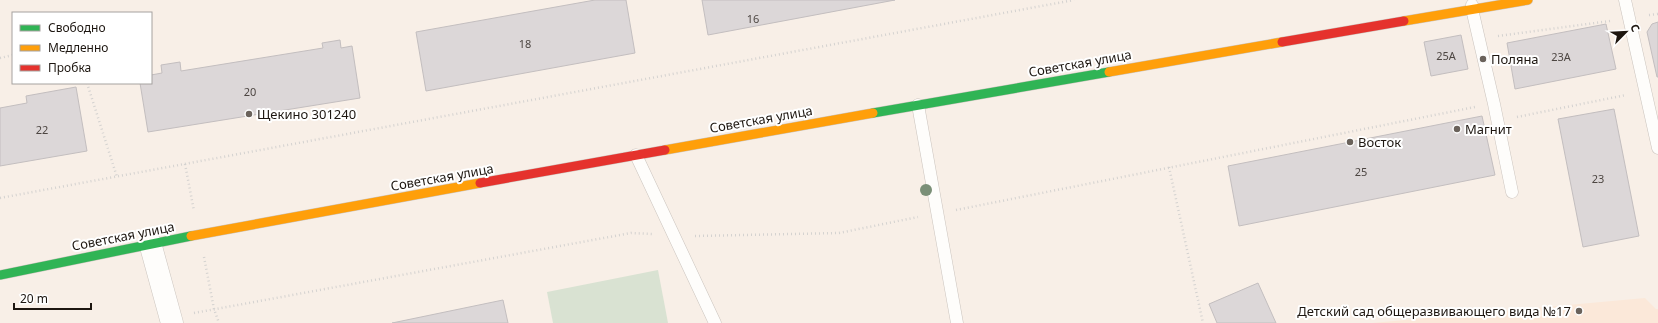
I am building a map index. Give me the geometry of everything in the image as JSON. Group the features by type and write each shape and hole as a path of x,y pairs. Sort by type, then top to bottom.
{"main road":[{"name":"Советская улица","path":"0,275 150,243 636,154 1472,5 1528,0"}],"street":[{"path":"150,243 172,323"}],"lane":[{"path":"1625,0 1650,94 1658,148"},
{"path":"1472,5 1512,192"},
{"path":"918,104 957,323"},
{"path":"636,154 715,323"}],"path":[{"path":"0,198 1074,0"},
{"path":"1478,38 1658,14"},
{"path":"0,58 12,55"},
{"path":"87,84 117,177"},
{"path":"1497,121 1650,94"},
{"path":"1209,160 1494,104"},
{"path":"1169,167 1203,323"}],"shaded area":[{"name":"Детский сад общеразвивающего вида №17","path":"1645,298 1656,309 1658,309 1658,323 1372,323"}],"green space":[{"path":"658,270 668,323 553,323 547,292"}],"building":[{"path":"595,0 626,0 635,53 426,91 416,32"},
{"path":"702,0 895,0 708,35"},
{"path":"1658,22 1657,77 1647,32 1652,24"},
{"path":"1606,24 1616,69 1515,89 1507,43"},
{"path":"1461,35 1468,69 1431,76 1424,42"},
{"path":"340,40 341,48 352,46 360,98 148,132 140,84 152,84 152,75 162,73 161,65 180,62 181,71 323,48 322,43"},
{"path":"76,87 87,151 0,166 0,108 27,103 26,96"},
{"path":"1614,109 1639,236 1583,247 1558,119"},
{"path":"1482,116 1495,175 1239,226 1228,166"},
{"path":"1258,283 1276,323 1217,323 1209,304"},
{"path":"503,300 508,323 392,323"}],"traffic: fast":[{"path":"873,113 1109,72"},
{"path":"0,275 191,236"}],"traffic: slow":[{"path":"1404,21 1528,0"},
{"path":"1109,72 1282,42"},
{"path":"665,150 873,113"},
{"path":"191,236 480,183"}],"traffic: jam":[{"path":"1282,42 1404,21"},
{"path":"480,183 665,150"}],"place":[{"name":"Поляна","path":"1483,59"},
{"name":"Щекино 301240","path":"249,114"},
{"name":"Магнит","path":"1457,129"},
{"name":"Восток","path":"1350,142"},
{"name":"Детский сад общеразвивающего вида №17","path":"1579,311"}]}
